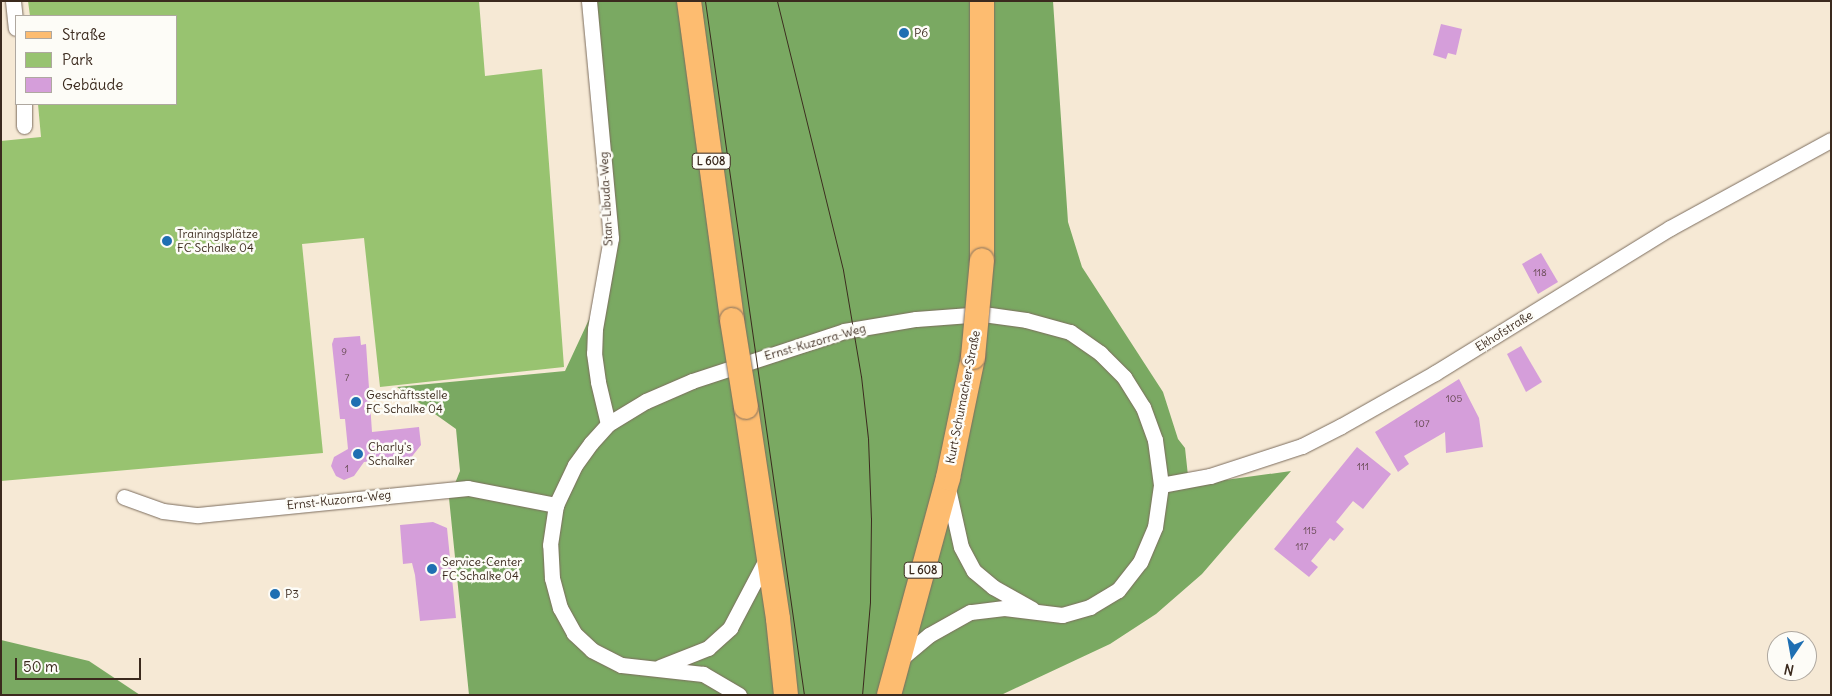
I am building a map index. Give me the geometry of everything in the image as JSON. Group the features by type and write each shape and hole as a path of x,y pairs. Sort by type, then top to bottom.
{"main road":[{"name":"L 608","path":"689,1 732,320 768,556 786,695"},
{"name":"Kurt-Schumacher-Straße","path":"889,695 948,478 973,357 982,260 982,1"}],"street":[{"path":"13,1 15,19"},
{"name":"Stan-Libuda-Weg","path":"589,1 611,238 595,329 594,353 598,382 608,424"},
{"path":"24,105 24,126"},
{"name":"Ekhofstraße","path":"1161,485 1210,476 1302,446 1341,426 1435,373 1670,228 1831,140"},
{"name":"Ernst-Kuzorra-Weg","path":"739,695 703,674 621,665 592,650 574,633 560,608 552,578 550,545 556,505 574,465 608,424 646,402 692,381 844,331 916,319 983,314 1026,320 1070,332 1100,353 1124,378 1143,407 1155,440 1161,485 1155,527 1140,562 1118,590 1090,607 1062,615 1004,608 970,612 912,646 898,662"},
{"name":"Ernst-Kuzorra-Weg","path":"948,478 949,505 961,547 974,571 993,586 1038,612"},
{"name":"Ernst-Kuzorra-Weg","path":"124,497 163,511 198,515 468,488 556,505"},
{"name":"Ernst-Kuzorra-Weg","path":"654,669 708,648 730,628 768,556"}],"green space":[{"name":"Trainingsplätze FC Schalke 04","path":"28,1 479,1 485,76 542,69 564,367 380,387 364,238 302,244 323,453 1,481 1,141 41,137 38,105 178,105 178,15 30,15"},
{"path":"591,1 1053,1 1068,222 1082,267 1163,392 1178,439 1185,448 1189,485 1291,471 1202,574 1156,614 1110,644 1001,695 469,695 449,498 460,471 456,429 397,387 565,371 599,298 612,239"},
{"path":"1,640 89,661 140,695 1,695"}],"building":[{"path":"1441,24 1462,29 1456,55 1448,53 1446,59 1433,55"},
{"path":"1541,253 1558,282 1538,294 1522,264"},
{"name":"Geschäftsstelle FC Schalke 04","path":"360,336 361,345 366,344 372,432 419,427 421,445 406,464 387,466 386,460 364,462 354,476 344,480 336,476 331,466 334,457 348,449 345,419 340,419 332,344 334,338"},
{"path":"1521,346 1542,382 1526,392 1507,354"},
{"path":"1459,379 1479,418 1483,447 1446,453 1445,432 1404,456 1409,464 1398,472 1375,432"},
{"path":"1357,447 1391,474 1363,509 1353,501 1336,522 1344,529 1334,541 1330,538 1311,561 1318,567 1309,577 1274,549"},
{"name":"Service-Center FC Schalke 04","path":"433,522 447,528 456,618 420,621 412,563 403,564 400,525"}],"tram line":[{"path":"705,1 804,695"},
{"path":"777,1 843,270 861,376 868,438 871,518 870,602 862,695"}],"place":[{"name":"P6","path":"904,33"},
{"name":"Trainingsplätze FC Schalke 04","path":"167,241"},
{"name":"Geschäftsstelle FC Schalke 04","path":"356,402"},
{"name":"Charly's Schalker","path":"358,454"},
{"name":"Service-Center FC Schalke 04","path":"432,569"},
{"name":"P3","path":"275,594"}]}
